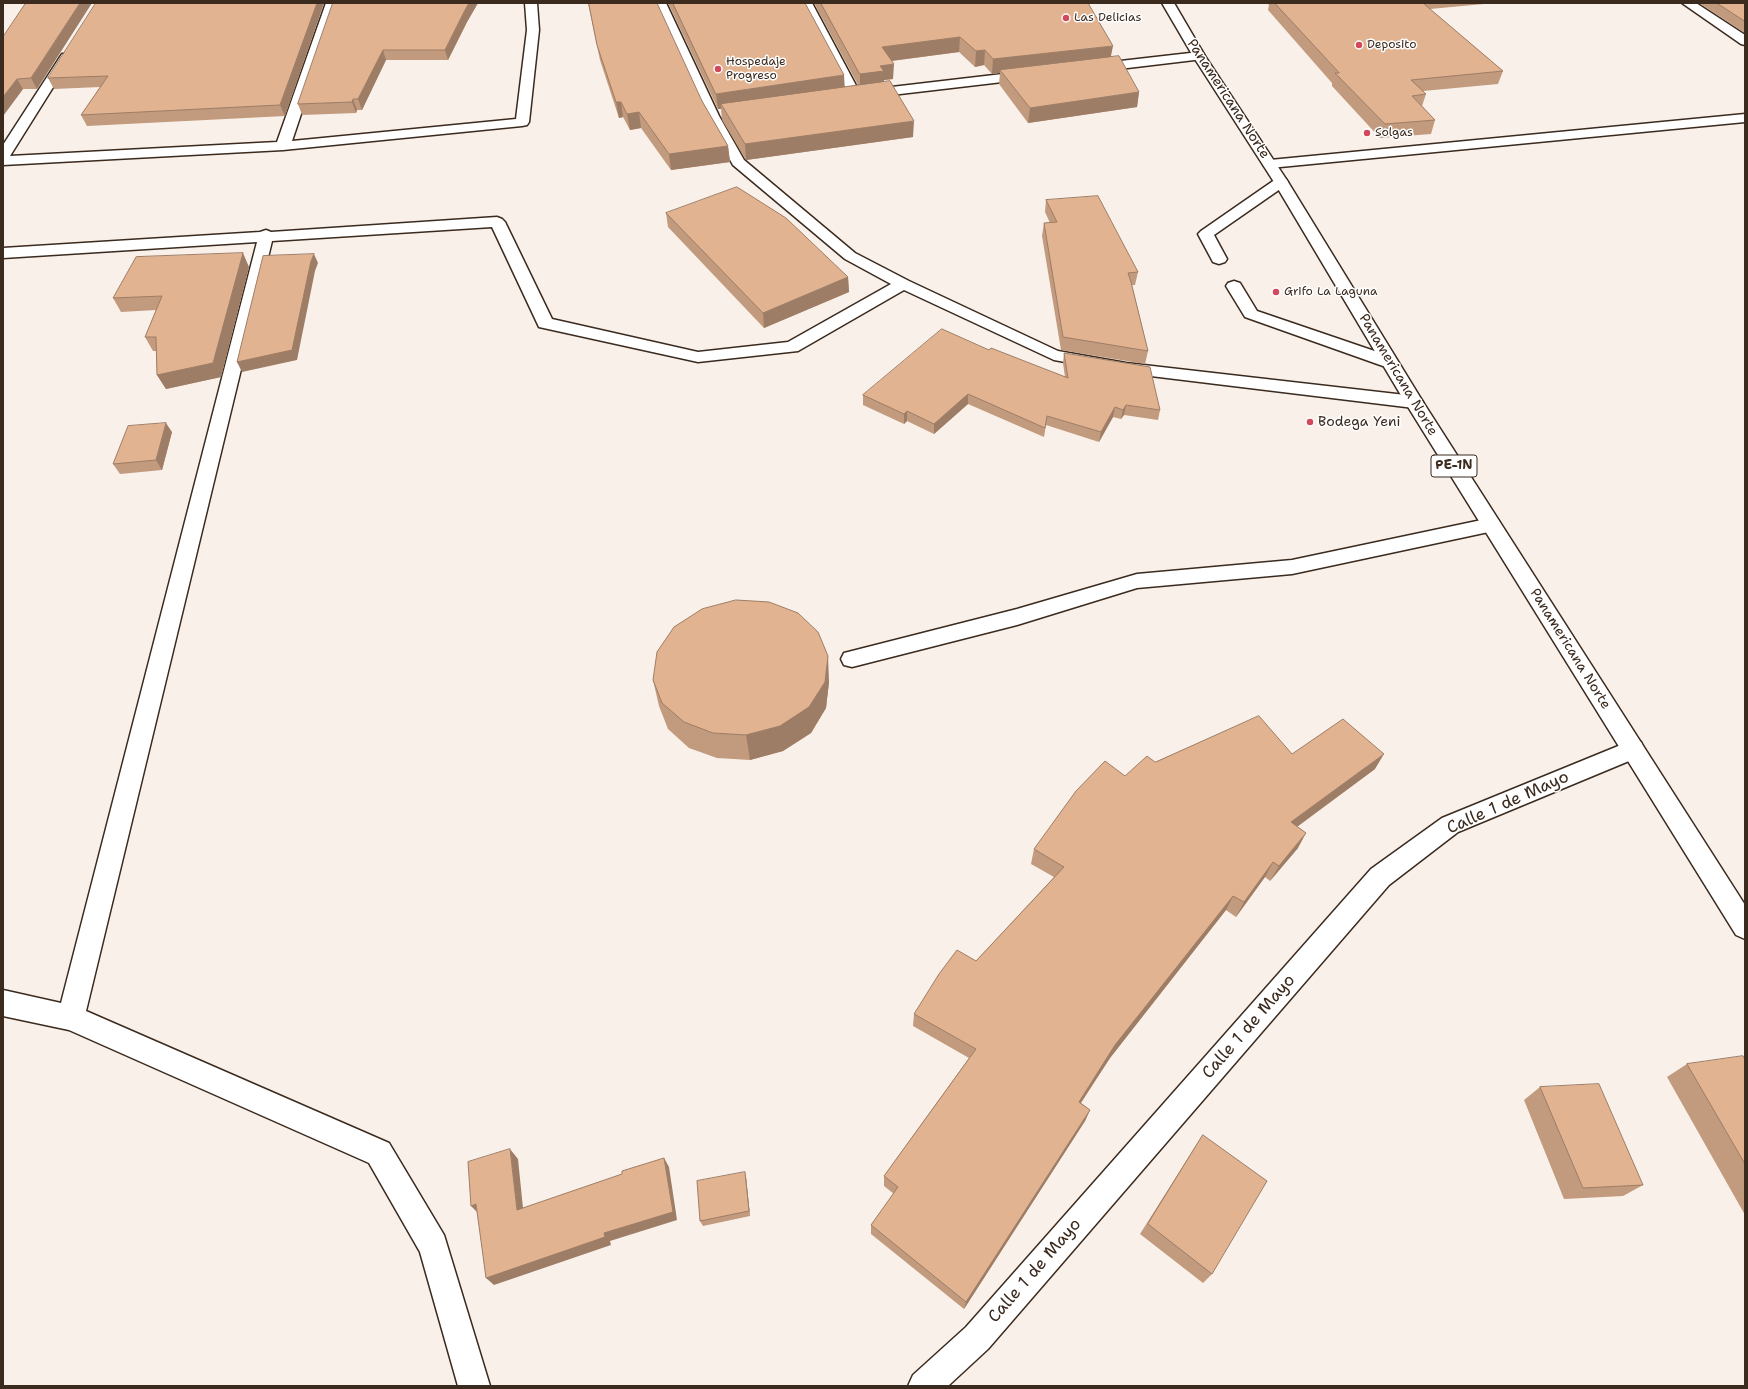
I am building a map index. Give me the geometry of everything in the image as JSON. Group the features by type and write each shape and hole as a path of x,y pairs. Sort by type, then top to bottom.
{"main road":[{"path":"283,146 332,3"},
{"path":"3,161 283,146 522,122 533,30 531,3"},
{"path":"660,3 720,115 738,162 850,256 903,284 1054,355 1126,368 1414,402"},
{"path":"806,3 855,95"},
{"name":"Panamericana Norte","path":"1168,3 1199,56 1270,164 1389,362 1745,927"},
{"path":"1688,3 1745,41"},
{"path":"3,156 74,43"},
{"path":"1082,69 1199,56"},
{"path":"840,97 1043,74"},
{"path":"1270,164 1745,118"},
{"path":"1219,260 1206,234 1281,182"},
{"path":"3,253 266,235 497,222 545,323 698,357 792,347 903,284"},
{"path":"71,1018 266,235"},
{"path":"1234,286 1251,314 1389,362"},
{"path":"852,659 1017,616 1137,581 1292,567 1491,525"},
{"name":"Calle 1 de Mayo","path":"924,1386 977,1338 1380,877 1450,826 1633,749"},
{"path":"3,1003 71,1018 379,1153 433,1246 474,1386"}],"building":[{"path":"26,3 80,3 31,78 17,79 3,97 3,37"},
{"path":"96,3 317,3 280,105 81,115 108,76 48,78"},
{"path":"333,3 469,3 445,50 383,50 358,99 353,99 352,102 298,104"},
{"path":"589,3 657,3 702,101 728,146 669,154 639,112 627,114 621,102 616,102 597,45"},
{"path":"673,3 805,3 844,75 716,94"},
{"path":"821,3 1088,3 1113,46 993,59 985,50 976,51 960,37 882,47 894,64 880,66 884,71 860,74"},
{"path":"1275,3 1423,3 1503,71 1411,80 1426,94 1412,96 1435,120 1385,124 1335,73 1339,73"},
{"path":"1717,3 1745,3 1745,21"},
{"path":"1119,56 1139,92 1030,108 1000,70"},
{"path":"890,81 914,121 745,144 721,104"},
{"path":"737,187 786,218 848,277 763,313 666,213"},
{"path":"1098,196 1138,272 1128,273 1148,351 1063,337 1044,223 1057,222 1046,200"},
{"path":"243,253 213,363 157,375 156,337 145,337 162,296 113,298 136,257"},
{"path":"314,254 311,261 292,350 237,362 263,256"},
{"path":"942,329 989,350 991,348 1068,378 1064,353 1150,367 1160,410 1126,405 1123,410 1115,407 1101,432 1047,416 1045,428 968,394 934,424 907,411 904,414 863,395"},
{"path":"166,423 156,460 113,464 128,426"},
{"path":"736,600 769,602 798,613 818,632 828,656 825,682 809,707 780,726 746,735 713,733 684,722 662,703 653,680 657,652 674,627 702,609"},
{"path":"1259,716 1292,754 1343,719 1384,754 1291,822 1306,833 1279,866 1273,862 1244,902 1233,896 1115,1045 1079,1102 1090,1110 966,1302 871,1225 898,1187 884,1176 976,1049 914,1014 939,974 957,950 976,961 1064,867 1034,849 1076,791 1105,761 1125,776 1147,756 1155,762"},
{"path":"1743,1056 1745,1059 1745,1164 1687,1064"},
{"path":"1599,1084 1643,1185 1583,1188 1540,1087"},
{"path":"1203,1135 1267,1181 1212,1274 1148,1224"},
{"path":"510,1149 517,1210 622,1174 622,1171 664,1158 673,1212 604,1233 605,1237 486,1278 476,1204 471,1206 468,1162"},
{"path":"745,1172 749,1211 700,1221 697,1181"}],"place":[{"name":"Las Delicias","path":"1066,18"},
{"name":"Deposito","path":"1359,45"},
{"name":"Hospedaje Progreso","path":"718,69"},
{"name":"Solgas","path":"1367,133"},
{"name":"Grifo La Laguna","path":"1276,292"},
{"name":"Bodega Yeni","path":"1310,422"}]}
